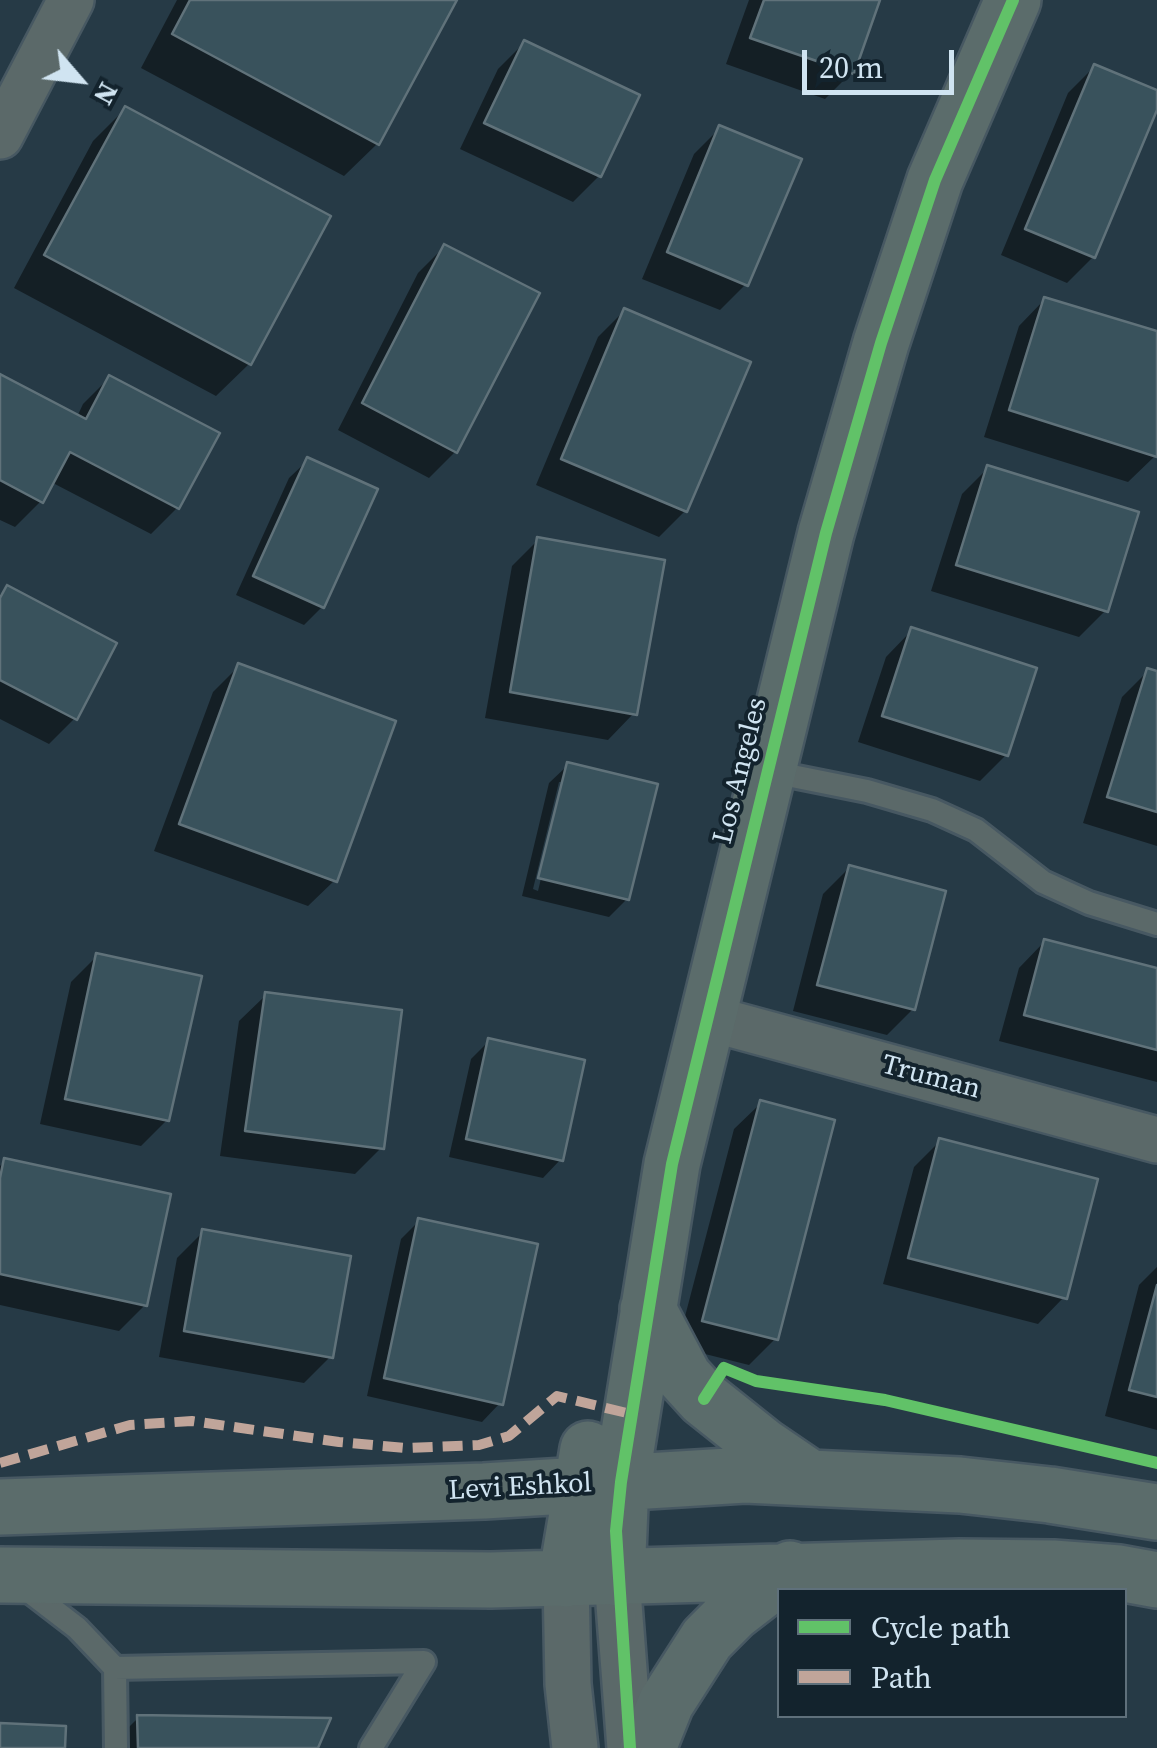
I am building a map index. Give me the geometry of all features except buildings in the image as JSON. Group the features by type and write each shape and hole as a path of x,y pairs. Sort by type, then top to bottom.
{"main road":[{"name":"Los Angeles","path":"600,1483 648,1309 672,1164 705,1017 826,532 881,342 936,180 1013,0"},
{"name":"Los Angeles","path":"600,1483 620,1304 672,1164"},
{"path":"648,1309 684,1377 704,1399 807,1476"},
{"name":"Levi Eshkol","path":"0,1507 484,1491 745,1475 996,1489 1157,1512"},
{"path":"592,1578 600,1483"},
{"path":"3,1575 592,1578 790,1569 1053,1568 1119,1572 1157,1580"},
{"path":"648,1748 666,1703 707,1639 733,1613 790,1569"}],"street":[{"path":"0,136 71,0"},
{"name":"Truman","path":"705,1017 1157,1140"},
{"path":"574,1748 568,1684 592,1578"},
{"path":"592,1578 630,1748"}],"lane":[{"path":"767,771 867,791 932,810 976,830 1043,882 1157,924"},
{"path":"3,1575 77,1628 116,1668 116,1748"},
{"path":"116,1668 424,1662 371,1748"}],"marked path":[{"path":"0,1463 130,1425 192,1421 406,1448 479,1445 509,1436 557,1396 631,1414"}],"cycle path":[{"path":"630,1748 616,1531 672,1164 826,533 881,343 935,180 1013,0"},
{"path":"704,1399 724,1368 756,1381 885,1400 1157,1463"}]}
